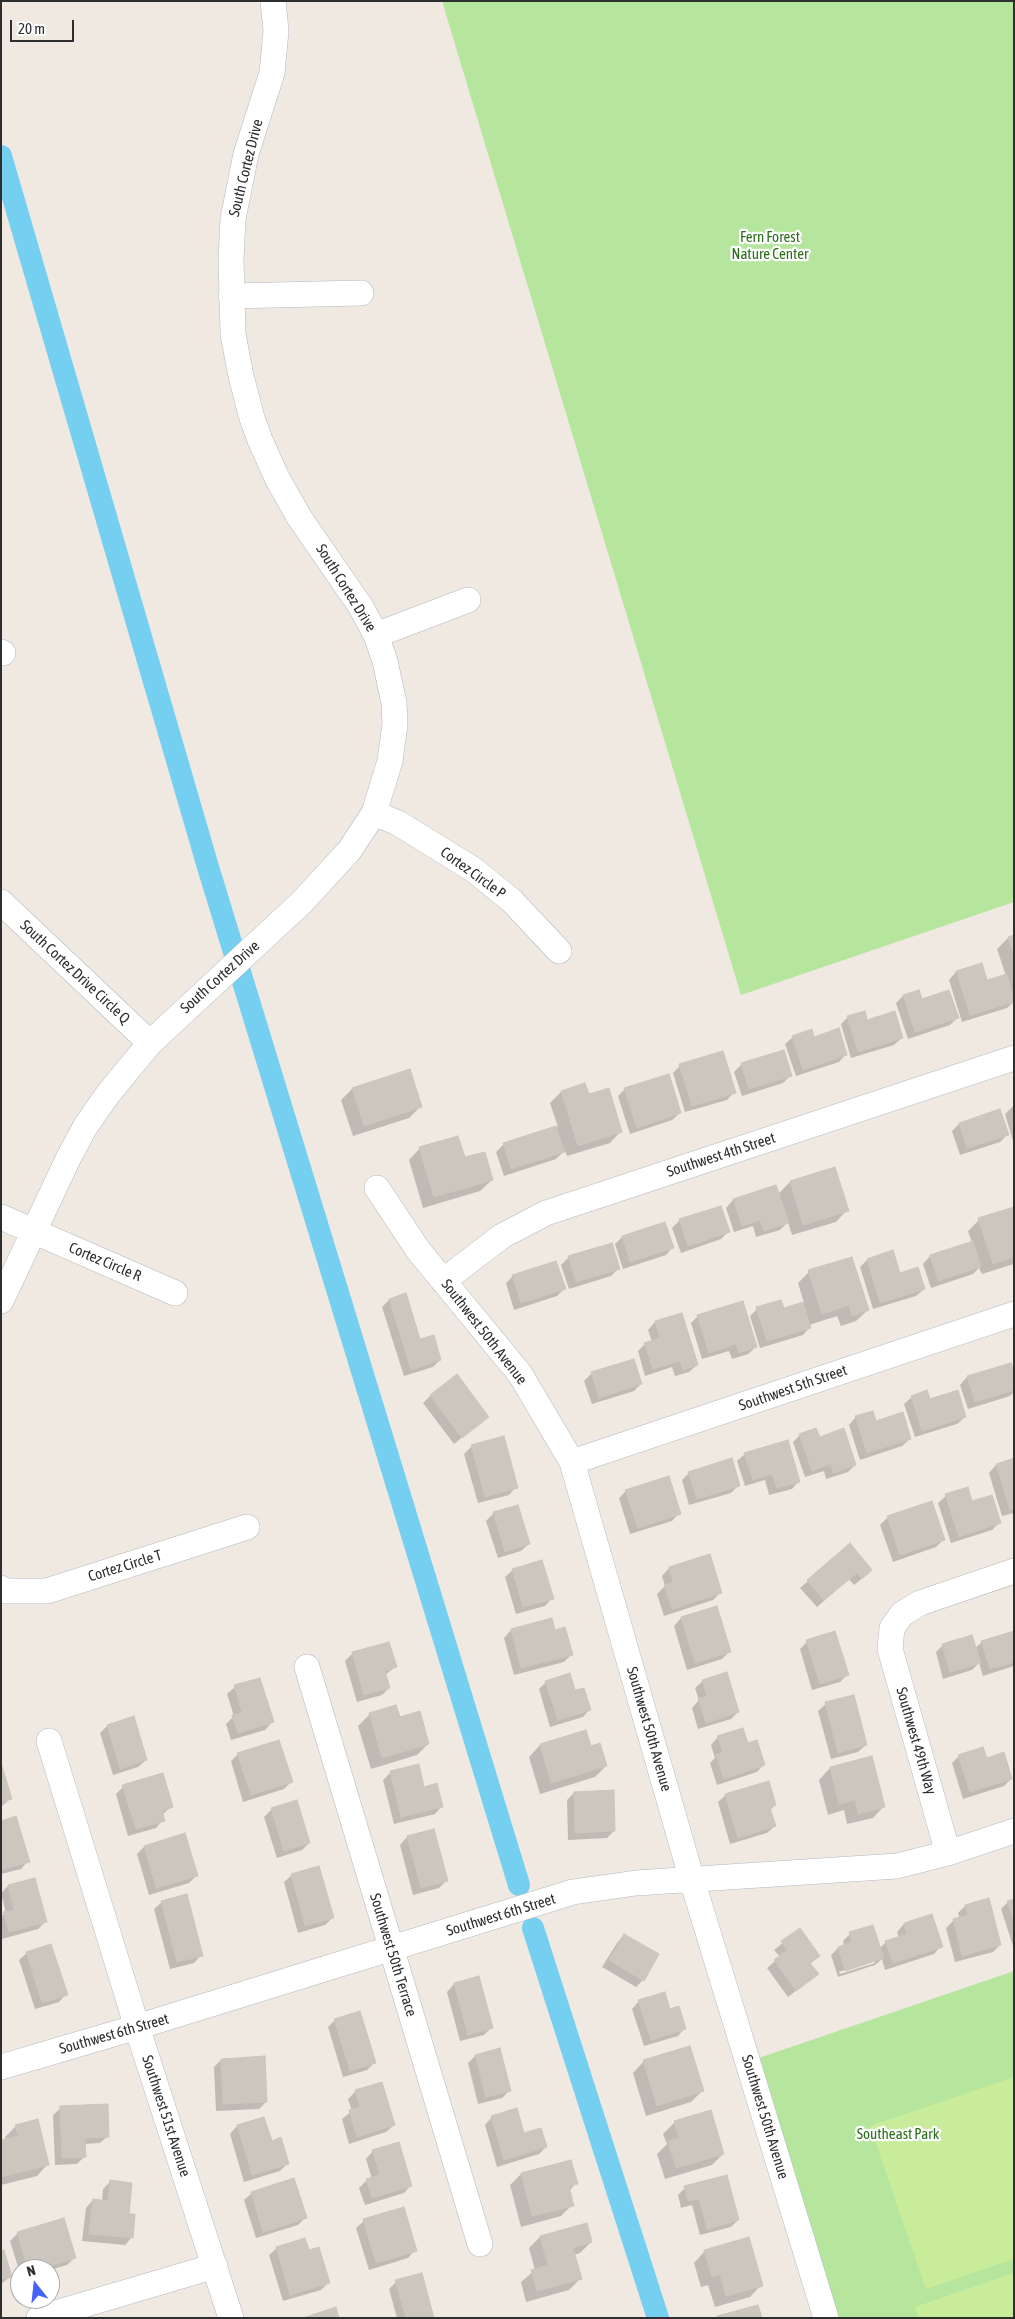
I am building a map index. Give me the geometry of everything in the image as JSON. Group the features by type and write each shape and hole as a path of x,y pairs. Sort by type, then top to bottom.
{"street":[{"name":"South Cortez Drive","path":"1,1301 85,1127 108,1094 150,1042 302,902 334,868 360,835 374,813 390,761 395,724 391,684 376,635 362,607 288,499 260,440 239,369 233,334 231,296 232,239 246,154 273,65 276,31 273,1"},
{"path":"231,296 361,293"},
{"path":"376,635 468,600"},
{"name":"Cortez Circle P","path":"374,813 398,823 474,870 512,901 559,951"},
{"name":"South Cortez Drive Circle Q","path":"1,902 150,1042"},
{"name":"Southwest 4th Street","path":"443,1281 502,1236 546,1213 1014,1058"},
{"name":"Southwest 50th Avenue","path":"377,1188 418,1250 520,1374 572,1462 692,1880 826,2318"},
{"name":"Cortez Circle R","path":"1,1217 35,1230 175,1293"},
{"name":"Southwest 5th Street","path":"572,1462 1014,1314"},
{"name":"Cortez Circle T","path":"1,1588 4,1591 46,1590 247,1528"},
{"name":"Southwest 49th Way","path":"948,1853 890,1650 892,1628 902,1614 920,1604 1014,1571"},
{"name":"Southwest 50th Terrace","path":"307,1667 480,2244"},
{"name":"Southwest 51st Avenue","path":"49,1741 137,2027 231,2318"},
{"name":"Southwest 6th Street","path":"1,2067 392,1949 573,1892 636,1883 897,1866 948,1853 1014,1831"},
{"path":"39,2318 214,2266"}],"green space":[{"name":"Fern Forest Nature Center","path":"442,1 1014,1 1014,902 741,995"},
{"name":"Southeast Park","path":"1014,1971 1014,2318 831,2318 753,2060"},
{"path":"1014,2077 1014,2259 926,2289 870,2126"},
{"path":"1014,2273 1014,2318 919,2318 915,2307"}],"building":[{"path":"1014,935 1014,956 1008,937"},
{"path":"982,963 987,980 1007,974 1014,1002 970,1015 956,971"},
{"path":"919,990 922,999 949,990 959,1018 915,1032 903,995"},
{"path":"865,1011 867,1020 895,1011 903,1038 858,1052 847,1016"},
{"path":"839,1028 847,1055 803,1070 792,1036 812,1029 814,1037"},
{"path":"784,1050 792,1076 749,1089 741,1063"},
{"path":"723,1051 736,1093 692,1106 679,1064"},
{"path":"410,1069 422,1107 364,1126 352,1088"},
{"path":"669,1074 681,1113 637,1128 624,1088"},
{"path":"585,1083 589,1094 609,1088 622,1132 578,1146 561,1091"},
{"path":"1000,1109 1009,1135 967,1148 959,1123"},
{"path":"556,1126 565,1152 511,1169 503,1143"},
{"path":"458,1136 465,1157 485,1152 493,1180 434,1197 419,1147"},
{"path":"835,1167 849,1211 803,1225 790,1181"},
{"path":"776,1185 789,1223 764,1231 760,1220 742,1226 733,1199"},
{"path":"721,1206 730,1232 688,1246 679,1219"},
{"path":"1014,1207 1014,1257 993,1264 978,1218"},
{"path":"665,1222 674,1248 630,1262 622,1236"},
{"path":"973,1241 981,1267 938,1281 930,1255"},
{"path":"612,1243 620,1269 576,1282 568,1256"},
{"path":"893,1250 900,1273 918,1267 925,1289 880,1303 867,1259"},
{"path":"852,1257 869,1310 852,1316 849,1305 822,1314 808,1270"},
{"path":"556,1261 566,1289 521,1303 512,1275"},
{"path":"406,1293 420,1339 434,1335 441,1360 411,1370 389,1299"},
{"path":"781,1300 784,1308 803,1302 811,1328 767,1341 756,1307"},
{"path":"743,1301 757,1347 739,1353 736,1344 709,1353 697,1315"},
{"path":"682,1313 698,1365 683,1370 680,1361 653,1369 644,1343 660,1338 655,1321"},
{"path":"634,1359 642,1384 599,1398 591,1372"},
{"path":"1011,1363 1014,1371 1014,1390 975,1402 967,1376"},
{"path":"457,1374 489,1417 462,1438 430,1395"},
{"path":"927,1390 930,1399 958,1390 966,1417 922,1431 911,1396"},
{"path":"873,1411 876,1421 903,1412 911,1439 867,1453 855,1416"},
{"path":"816,1428 820,1437 844,1428 856,1465 833,1473 831,1464 812,1471 799,1434"},
{"path":"504,1436 518,1488 485,1497 471,1445"},
{"path":"788,1440 800,1482 777,1488 772,1474 753,1480 744,1453"},
{"path":"732,1458 740,1486 697,1499 688,1472"},
{"path":"1014,1458 1014,1508 1010,1510 996,1464"},
{"path":"669,1476 681,1514 638,1528 625,1490"},
{"path":"968,1487 972,1501 992,1495 1001,1523 959,1537 945,1494"},
{"path":"932,1501 945,1540 900,1555 887,1516"},
{"path":"518,1505 530,1544 505,1552 493,1512"},
{"path":"850,1543 872,1570 862,1579 857,1573 824,1600 807,1580"},
{"path":"710,1554 722,1593 672,1609 664,1585 673,1582 669,1567"},
{"path":"542,1560 554,1599 523,1607 512,1569"},
{"path":"717,1606 731,1652 695,1663 681,1617"},
{"path":"552,1618 555,1630 565,1627 573,1655 521,1668 511,1629"},
{"path":"835,1631 849,1675 820,1684 806,1640"},
{"path":"1014,1631 1014,1662 990,1669 981,1641"},
{"path":"972,1635 981,1663 950,1672 942,1644"},
{"path":"389,1642 397,1667 385,1671 390,1688 364,1695 352,1652"},
{"path":"727,1672 739,1712 706,1723 698,1699 707,1696 702,1680"},
{"path":"570,1673 575,1690 584,1688 591,1710 558,1720 545,1681"},
{"path":"260,1678 274,1722 238,1733 232,1715 242,1713 234,1685"},
{"path":"854,1695 867,1745 838,1753 825,1702"},
{"path":"396,1705 400,1717 420,1711 429,1744 382,1758 369,1713"},
{"path":"134,1716 147,1760 120,1769 107,1725"},
{"path":"743,1728 748,1743 757,1740 765,1765 724,1779 716,1755 723,1752 717,1736"},
{"path":"586,1730 591,1746 600,1743 607,1766 551,1783 540,1744"},
{"path":"279,1740 293,1782 251,1795 237,1753"},
{"path":"983,1747 987,1758 1004,1752 1012,1779 970,1792 958,1755"},
{"path":"872,1756 885,1807 858,1814 855,1800 839,1804 830,1767"},
{"path":"1,1763 12,1799 1,1802"},
{"path":"419,1764 424,1787 437,1783 443,1807 401,1817 390,1771"},
{"path":"163,1773 173,1807 162,1811 165,1821 136,1829 122,1785"},
{"path":"769,1781 776,1805 770,1808 776,1826 738,1838 725,1794"},
{"path":"614,1790 615,1831 575,1833 574,1792"},
{"path":"297,1800 310,1843 284,1851 271,1808"},
{"path":"16,1816 30,1862 1,1870 1,1821"},
{"path":"434,1829 448,1881 421,1888 407,1836"},
{"path":"185,1833 198,1876 156,1888 144,1846"},
{"path":"319,1866 334,1918 305,1926 291,1874"},
{"path":"35,1878 47,1922 9,1932 3,1912 14,1910 8,1885"},
{"path":"187,1894 203,1956 177,1962 161,1901"},
{"path":"989,1898 1001,1945 962,1956 953,1919 968,1915 965,1905"},
{"path":"1014,1899 1014,1921 1007,1901"},
{"path":"932,1914 943,1947 893,1963 885,1941 907,1934 904,1923"},
{"path":"873,1925 884,1958 845,1971 838,1947 852,1942 849,1932"},
{"path":"800,1928 820,1956 810,1963 819,1974 796,1991 774,1960 787,1950 781,1941"},
{"path":"624,1934 659,1954 644,1981 609,1960"},
{"path":"51,1944 68,1995 42,2003 26,1952"},
{"path":"479,1976 493,2028 468,2035 454,1983"},
{"path":"665,1992 670,2009 679,2006 686,2029 651,2040 638,2000"},
{"path":"360,2011 376,2063 350,2071 334,2019"},
{"path":"690,2046 704,2091 657,2106 643,2060"},
{"path":"500,2048 511,2091 486,2097 475,2055"},
{"path":"265,2056 267,2102 223,2104 221,2059"},
{"path":"382,2082 395,2125 357,2137 349,2110 360,2107 355,2090"},
{"path":"108,2104 109,2137 85,2138 86,2157 62,2158 60,2106"},
{"path":"517,2108 524,2133 541,2128 547,2147 504,2160 491,2116"},
{"path":"711,2110 724,2154 676,2168 668,2141 679,2138 674,2121"},
{"path":"264,2117 272,2141 281,2137 289,2164 252,2175 237,2125"},
{"path":"38,2119 49,2165 1,2177 1,2140 18,2136 15,2125"},
{"path":"399,2142 412,2186 372,2198 366,2179 380,2175 372,2150"},
{"path":"571,2160 578,2184 569,2186 574,2206 532,2216 521,2173"},
{"path":"727,2175 739,2220 707,2229 699,2199 688,2201 684,2186"},
{"path":"294,2178 307,2218 263,2232 251,2192"},
{"path":"110,2180 132,2183 129,2214 135,2214 133,2238 89,2234 93,2199 108,2201"},
{"path":"404,2207 417,2251 376,2263 363,2219"},
{"path":"64,2218 76,2258 60,2263 60,2259 25,2259 17,2232"},
{"path":"587,2223 592,2242 573,2248 582,2279 537,2291 531,2270 548,2265 540,2236"},
{"path":"749,2237 763,2286 726,2296 720,2274 712,2277 704,2250"},
{"path":"305,2238 309,2250 319,2247 330,2283 290,2295 276,2247"},
{"path":"4,2250 10,2270 10,2278 1,2280 1,2251"},
{"path":"422,2273 434,2318 406,2318 395,2280"},
{"path":"758,2305 762,2318 718,2318 717,2316"},
{"path":"336,2307 339,2318 303,2318"}],"waterway":[{"path":"1,156 208,867 519,1885"},
{"path":"533,1928 658,2318"}]}
